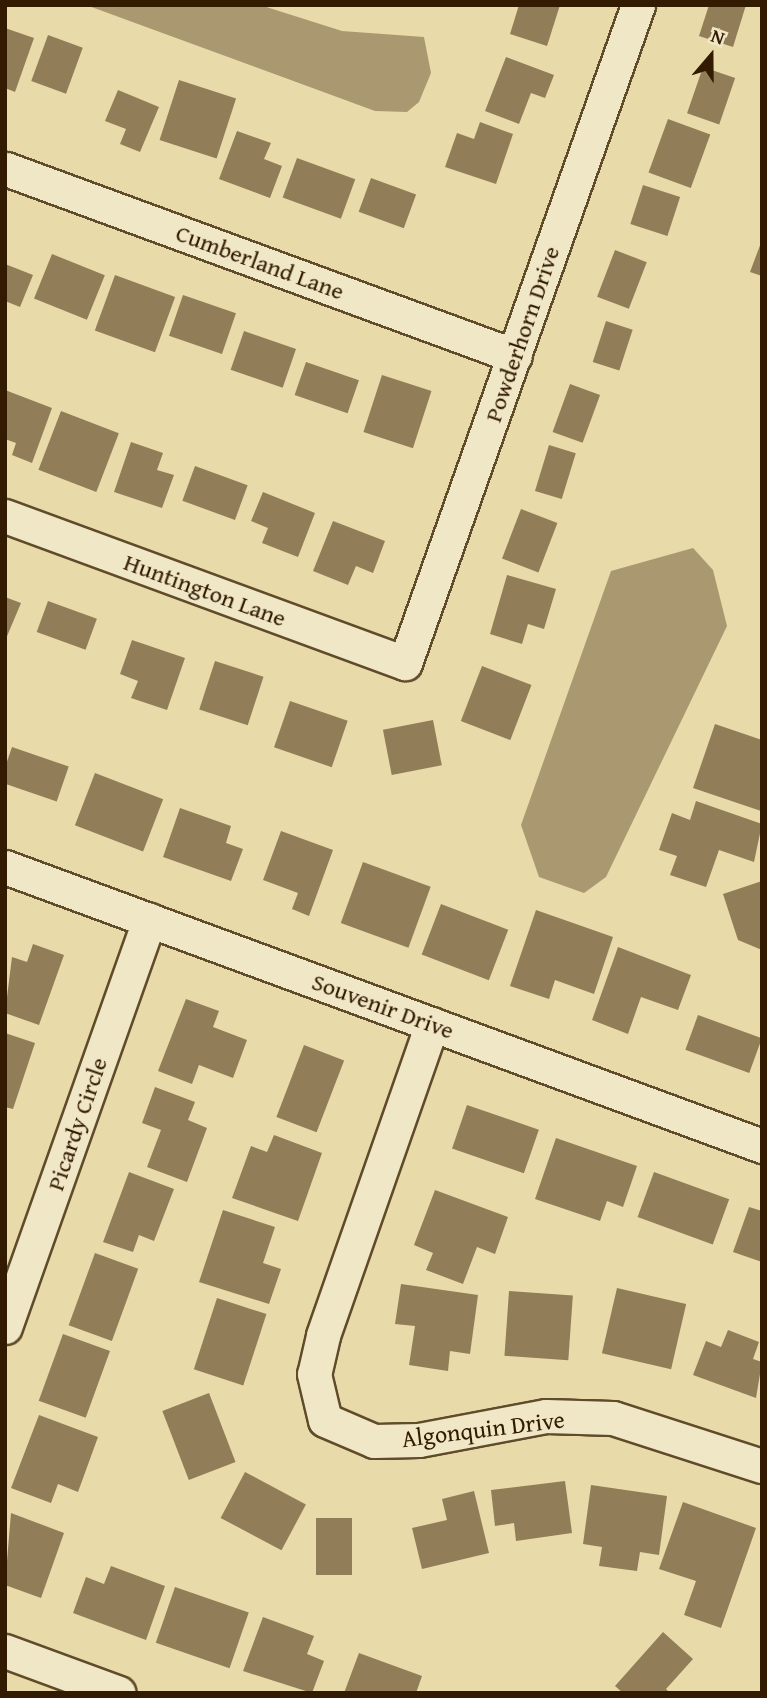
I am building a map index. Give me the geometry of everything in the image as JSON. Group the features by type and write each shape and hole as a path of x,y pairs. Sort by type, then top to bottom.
{"street":[{"name":"Powderhorn Drive","path":"405,663 639,5"},
{"name":"Cumberland Lane","path":"6,169 515,356"},
{"name":"Huntington Lane","path":"5,516 405,663"},
{"name":"Souvenir Drive","path":"5,867 762,1146"},
{"name":"Picardy Circle","path":"5,1328 149,920"},
{"name":"Algonquin Drive","path":"432,1024 323,1336 314,1374 325,1420 374,1441 419,1440 546,1416 613,1419 762,1466"},
{"path":"5,1651 119,1693"}],"shaded area":[{"path":"86,5 260,5 342,31 424,37 431,73 419,102 407,112 375,111"},
{"path":"693,548 713,570 727,626 606,877 584,893 539,877 521,825 611,571"}],"building":[{"path":"519,5 560,5 547,46 510,34"},
{"path":"709,5 746,5 733,47 699,36"},
{"path":"5,28 34,38 15,92 5,88"},
{"path":"48,35 83,48 66,94 31,81"},
{"path":"506,57 554,75 545,98 531,93 519,124 485,111"},
{"path":"703,67 735,78 719,124 687,113"},
{"path":"179,80 236,99 217,158 160,140"},
{"path":"118,90 159,107 140,152 120,144 126,129 105,121"},
{"path":"668,119 710,134 691,188 649,173"},
{"path":"480,122 513,134 496,184 445,167 457,133 474,139"},
{"path":"237,131 271,143 264,159 282,166 270,198 219,179"},
{"path":"297,158 355,179 341,219 283,197"},
{"path":"371,178 416,194 404,228 359,212"},
{"path":"643,185 680,197 667,236 630,224"},
{"path":"762,240 762,276 750,272"},
{"path":"615,250 647,262 629,309 597,297"},
{"path":"52,254 105,275 87,320 34,299"},
{"path":"5,264 33,275 20,307 5,301"},
{"path":"115,275 175,297 155,352 95,330"},
{"path":"183,295 236,313 222,354 169,336"},
{"path":"606,321 633,330 619,371 593,362"},
{"path":"244,331 296,349 283,388 231,370"},
{"path":"306,362 359,380 348,413 295,395"},
{"path":"382,375 431,391 413,448 363,432"},
{"path":"570,384 600,395 583,443 553,432"},
{"path":"5,390 52,408 32,463 12,455 16,443 5,439"},
{"path":"61,411 119,433 96,492 38,470"},
{"path":"131,442 163,453 157,470 174,475 162,508 114,492"},
{"path":"549,445 576,453 562,499 535,491"},
{"path":"195,466 248,485 235,520 182,501"},
{"path":"263,492 315,513 298,557 262,543 268,528 251,521"},
{"path":"521,509 557,523 538,572 502,558"},
{"path":"333,521 385,541 373,573 356,566 348,585 313,571"},
{"path":"507,575 556,589 544,629 528,624 522,644 490,634"},
{"path":"5,597 21,603 5,641"},
{"path":"48,601 97,619 86,650 37,632"},
{"path":"132,640 185,658 167,710 131,698 138,681 120,674"},
{"path":"215,661 264,677 248,725 199,710"},
{"path":"482,666 531,685 510,740 461,721"},
{"path":"290,701 348,721 332,767 274,747"},
{"path":"433,720 442,765 392,775 383,730"},
{"path":"715,724 762,740 761,811 693,788"},
{"path":"12,747 69,767 57,802 5,784 5,767"},
{"path":"95,773 163,799 143,851 75,825"},
{"path":"696,801 762,824 754,862 719,850 706,887 670,875 677,856 659,850 672,813 690,820"},
{"path":"180,808 231,826 226,843 243,849 231,881 163,857"},
{"path":"281,831 333,850 309,916 292,909 298,893 263,880"},
{"path":"363,862 431,887 408,948 341,923"},
{"path":"762,881 762,950 738,940 723,894"},
{"path":"441,904 508,930 489,980 422,954"},
{"path":"536,910 613,937 594,994 555,980 549,999 510,986"},
{"path":"33,944 64,955 39,1025 5,1013 12,957 27,962"},
{"path":"618,947 691,975 678,1010 641,997 628,1034 592,1020"},
{"path":"186,999 219,1011 213,1027 247,1040 233,1078 199,1065 192,1084 158,1071"},
{"path":"698,1015 762,1038 749,1073 685,1050"},
{"path":"5,1033 35,1043 13,1109 5,1107"},
{"path":"304,1045 344,1060 317,1132 276,1117"},
{"path":"155,1087 195,1102 188,1120 207,1128 187,1182 147,1167 161,1130 142,1123"},
{"path":"467,1105 539,1130 524,1173 452,1148"},
{"path":"274,1135 322,1153 298,1221 232,1198 251,1146 267,1152"},
{"path":"556,1138 637,1166 623,1207 607,1201 600,1221 535,1199"},
{"path":"129,1172 174,1189 154,1241 139,1235 133,1252 103,1242"},
{"path":"654,1172 729,1199 713,1244 638,1217"},
{"path":"435,1190 508,1217 495,1254 477,1247 463,1284 426,1270 433,1253 414,1245"},
{"path":"749,1207 762,1211 762,1262 733,1252"},
{"path":"223,1210 275,1227 263,1263 281,1269 269,1304 199,1282"},
{"path":"95,1253 138,1269 112,1341 69,1325"},
{"path":"401,1284 478,1295 470,1354 450,1351 448,1371 409,1365 415,1326 395,1324"},
{"path":"617,1288 686,1304 671,1369 602,1353"},
{"path":"509,1291 573,1295 568,1360 504,1356"},
{"path":"217,1298 266,1314 243,1385 194,1369"},
{"path":"728,1330 759,1342 753,1359 762,1362 756,1398 693,1375 706,1341 721,1347"},
{"path":"63,1334 110,1351 86,1418 39,1401"},
{"path":"209,1393 236,1462 189,1480 162,1411"},
{"path":"39,1415 98,1437 78,1492 58,1484 51,1503 11,1488"},
{"path":"245,1472 306,1504 282,1550 221,1518"},
{"path":"565,1481 572,1533 516,1541 514,1523 495,1526 491,1490"},
{"path":"591,1485 667,1496 659,1555 640,1552 637,1571 599,1566 602,1547 583,1544"},
{"path":"474,1491 489,1553 422,1569 412,1528 447,1520 442,1499"},
{"path":"683,1502 756,1528 721,1628 684,1615 696,1581 659,1569"},
{"path":"11,1513 64,1533 41,1598 5,1585"},
{"path":"316,1518 352,1518 352,1575 316,1575"},
{"path":"111,1566 165,1586 146,1640 73,1613 86,1577 104,1584"},
{"path":"175,1587 249,1612 230,1668 156,1643"},
{"path":"263,1617 314,1636 307,1654 324,1661 312,1693 243,1671"},
{"path":"663,1632 693,1659 666,1689 670,1693 623,1693 615,1686"},
{"path":"359,1653 422,1676 416,1693 344,1693"}]}
